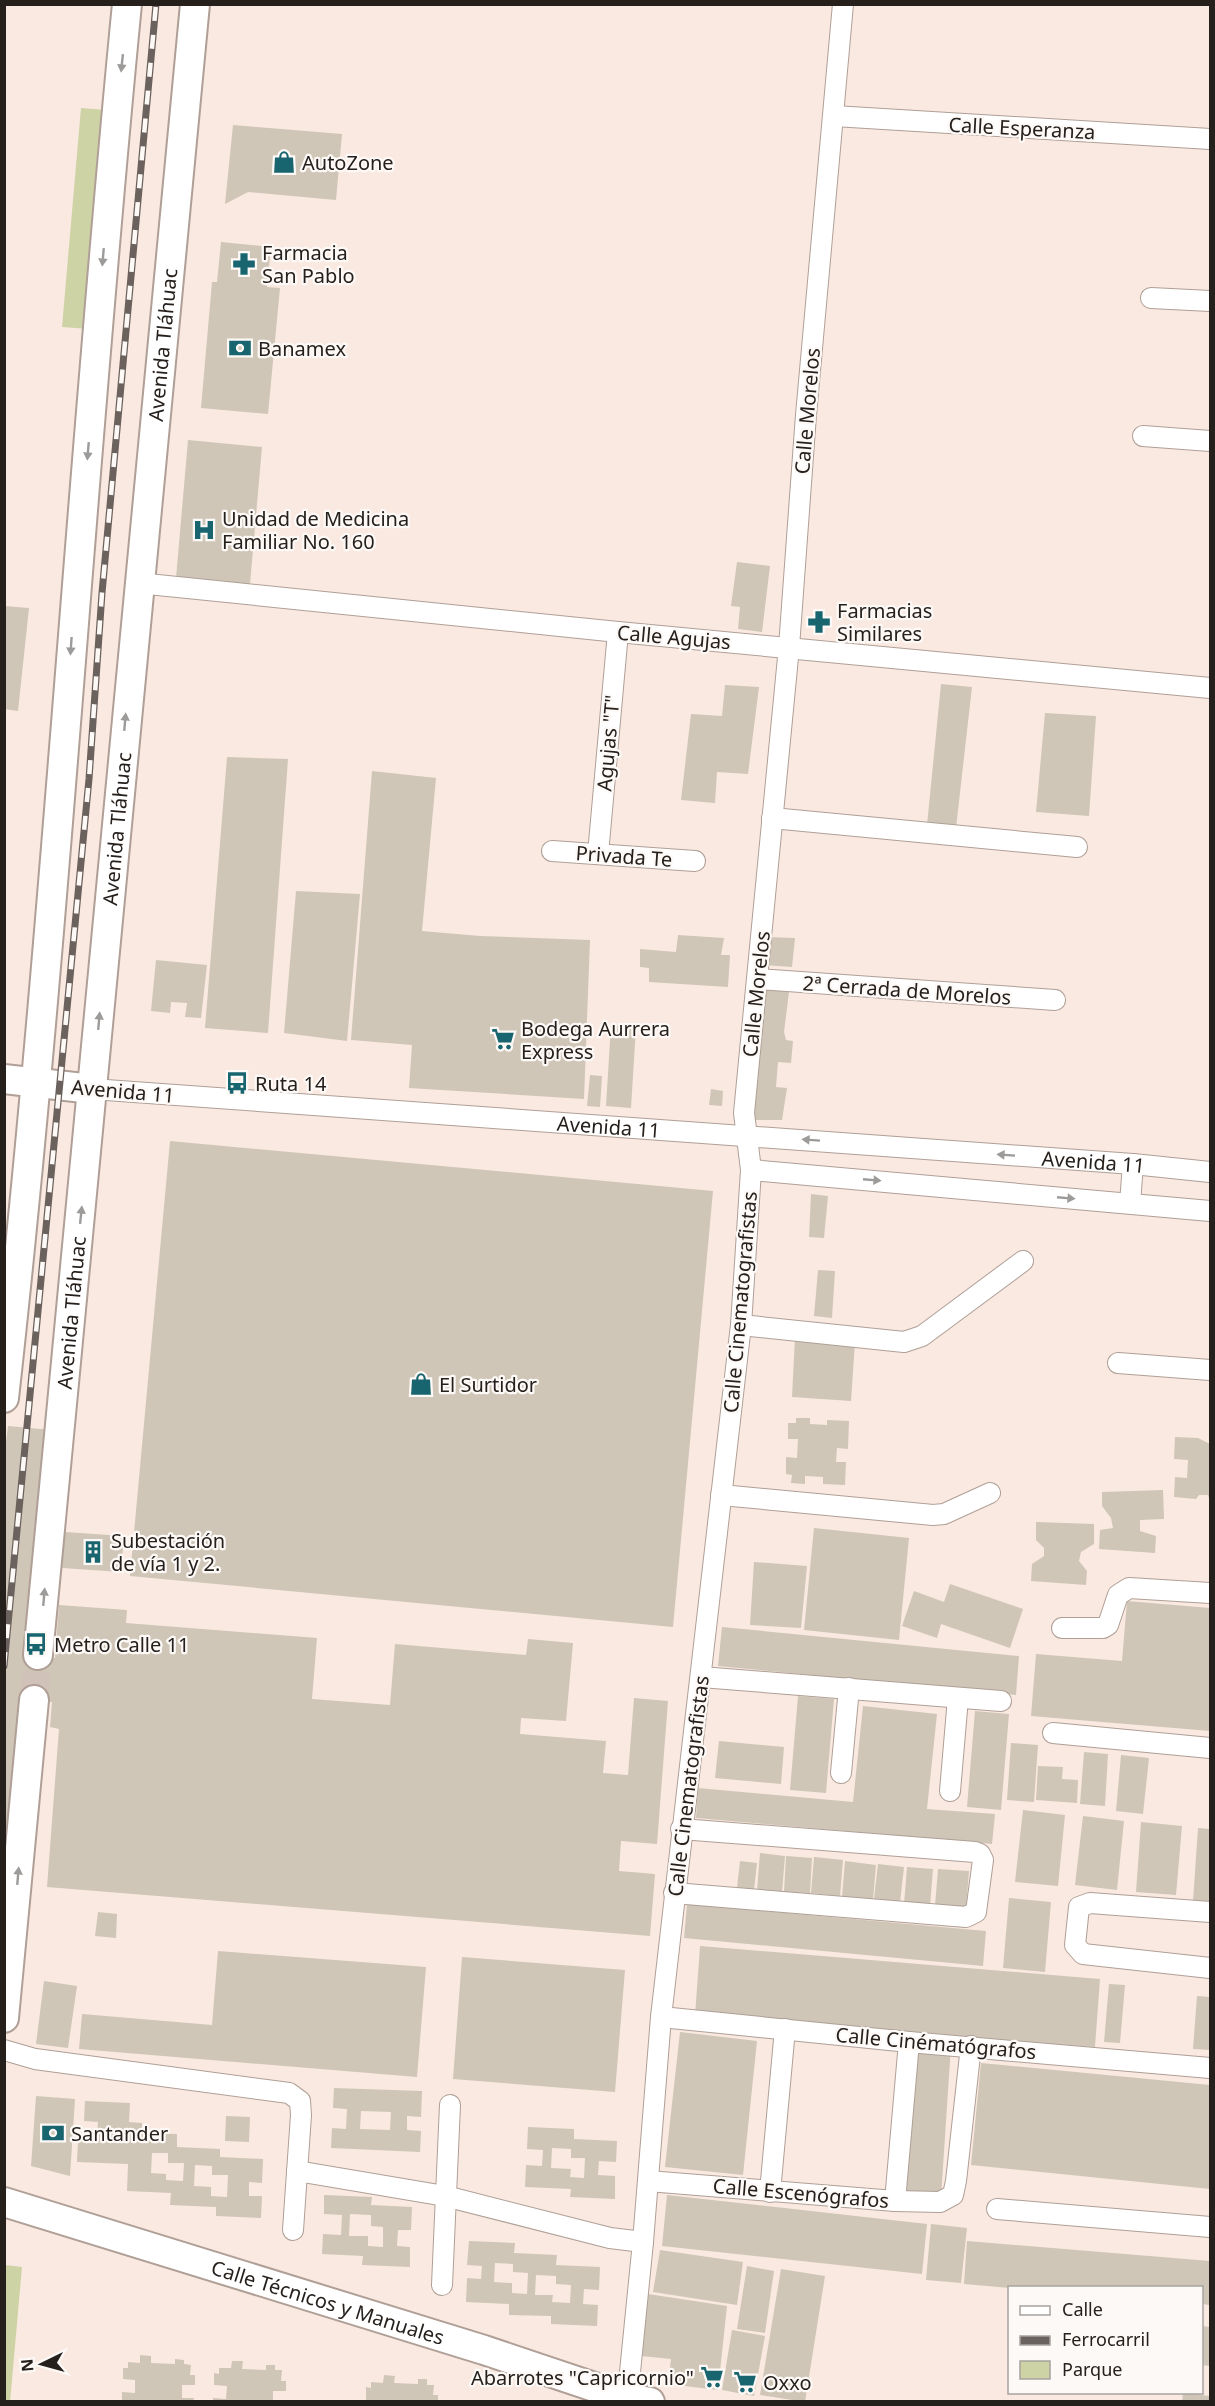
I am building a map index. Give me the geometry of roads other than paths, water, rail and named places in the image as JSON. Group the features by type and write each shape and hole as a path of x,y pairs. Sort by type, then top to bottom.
{"main road":[{"path":"4,1398 36,1083 103,254 127,4"},
{"name":"Avenida Tláhuac","path":"38,1655 138,583 195,4"},
{"name":"Avenida 11","path":"4,1080 92,1089"},
{"path":"4,2018 34,1700"},
{"name":"Calle Técnicos y Manuales","path":"4,2202 466,2344 634,2400"}],"street":[{"name":"Calle Morelos","path":"751,1170 744,1113 789,647 806,415 843,4"},
{"name":"Calle Esperanza","path":"834,116 1210,139"},
{"path":"1151,298 1210,301"},
{"path":"1143,436 1210,441"},
{"name":"Calle Agujas","path":"138,583 618,632 1210,688"},
{"name":"Agujas \"T\"","path":"598,854 618,632"},
{"path":"772,818 1077,847"},
{"name":"Privada Te","path":"552,851 695,861"},
{"name":"2ª Cerrada de Morelos","path":"758,979 1055,1000"},
{"name":"Avenida 11","path":"92,1089 1133,1164 1210,1172"},
{"path":"1130,1203 1133,1164"},
{"name":"Avenida 11","path":"751,1170 1210,1211"},
{"name":"Calle Cinematografistas","path":"634,2400 643,2242 661,2017 741,1325 751,1170"},
{"path":"741,1325 904,1342 922,1336 1023,1261"},
{"path":"1118,1363 1210,1370"},
{"path":"721,1495 933,1515 944,1514 990,1493"},
{"path":"1062,1628 1103,1628 1108,1624 1118,1595 1130,1588 1210,1593"},
{"path":"701,1677 1001,1701"},
{"path":"841,1773 849,1688"},
{"path":"950,1791 958,1698"},
{"path":"1053,1733 1210,1748"},
{"path":"674,1893 966,1917 976,1912 983,1860 980,1854 975,1852 681,1829"},
{"path":"1210,1912 1090,1903 1079,1907 1075,1945 1083,1954 1210,1968"},
{"name":"Calle Cinématógrafos","path":"661,2017 909,2042 1210,2068"},
{"path":"770,2192 785,2030"},
{"path":"895,2201 909,2042"},
{"name":"Calle Escenógrafos","path":"648,2181 895,2201 940,2202 953,2195 956,2181 971,2046"},
{"path":"4,2050 35,2059 289,2093 300,2101 302,2115 293,2230"},
{"path":"442,2285 450,2105"},
{"path":"297,2171 445,2196 610,2238 643,2242"},
{"path":"997,2209 1210,2227"}],"tunnel":[{"path":"34,1700 38,1655"}],"railway":[{"path":"4,1666 89,779 102,593 156,4"}],"place":[{"name":"AutoZone","path":"284,162"},
{"name":"Farmacia San Pablo","path":"244,264"},
{"name":"Banamex","path":"240,348"},
{"name":"Unidad de Medicina Familiar No. 160","path":"204,530"},
{"name":"Farmacias Similares","path":"819,622"},
{"name":"Bodega Aurrera Express","path":"503,1039"},
{"name":"Ruta 14","path":"237,1083"},
{"name":"El Surtidor","path":"421,1384"},
{"name":"Subestación de vía 1 y 2.","path":"93,1552"},
{"name":"Metro Calle 11","path":"36,1644"},
{"name":"Santander","path":"53,2133"},
{"name":"Abarrotes \"Capricornio\"","path":"712,2377"},
{"name":"Oxxo","path":"745,2382"}]}
